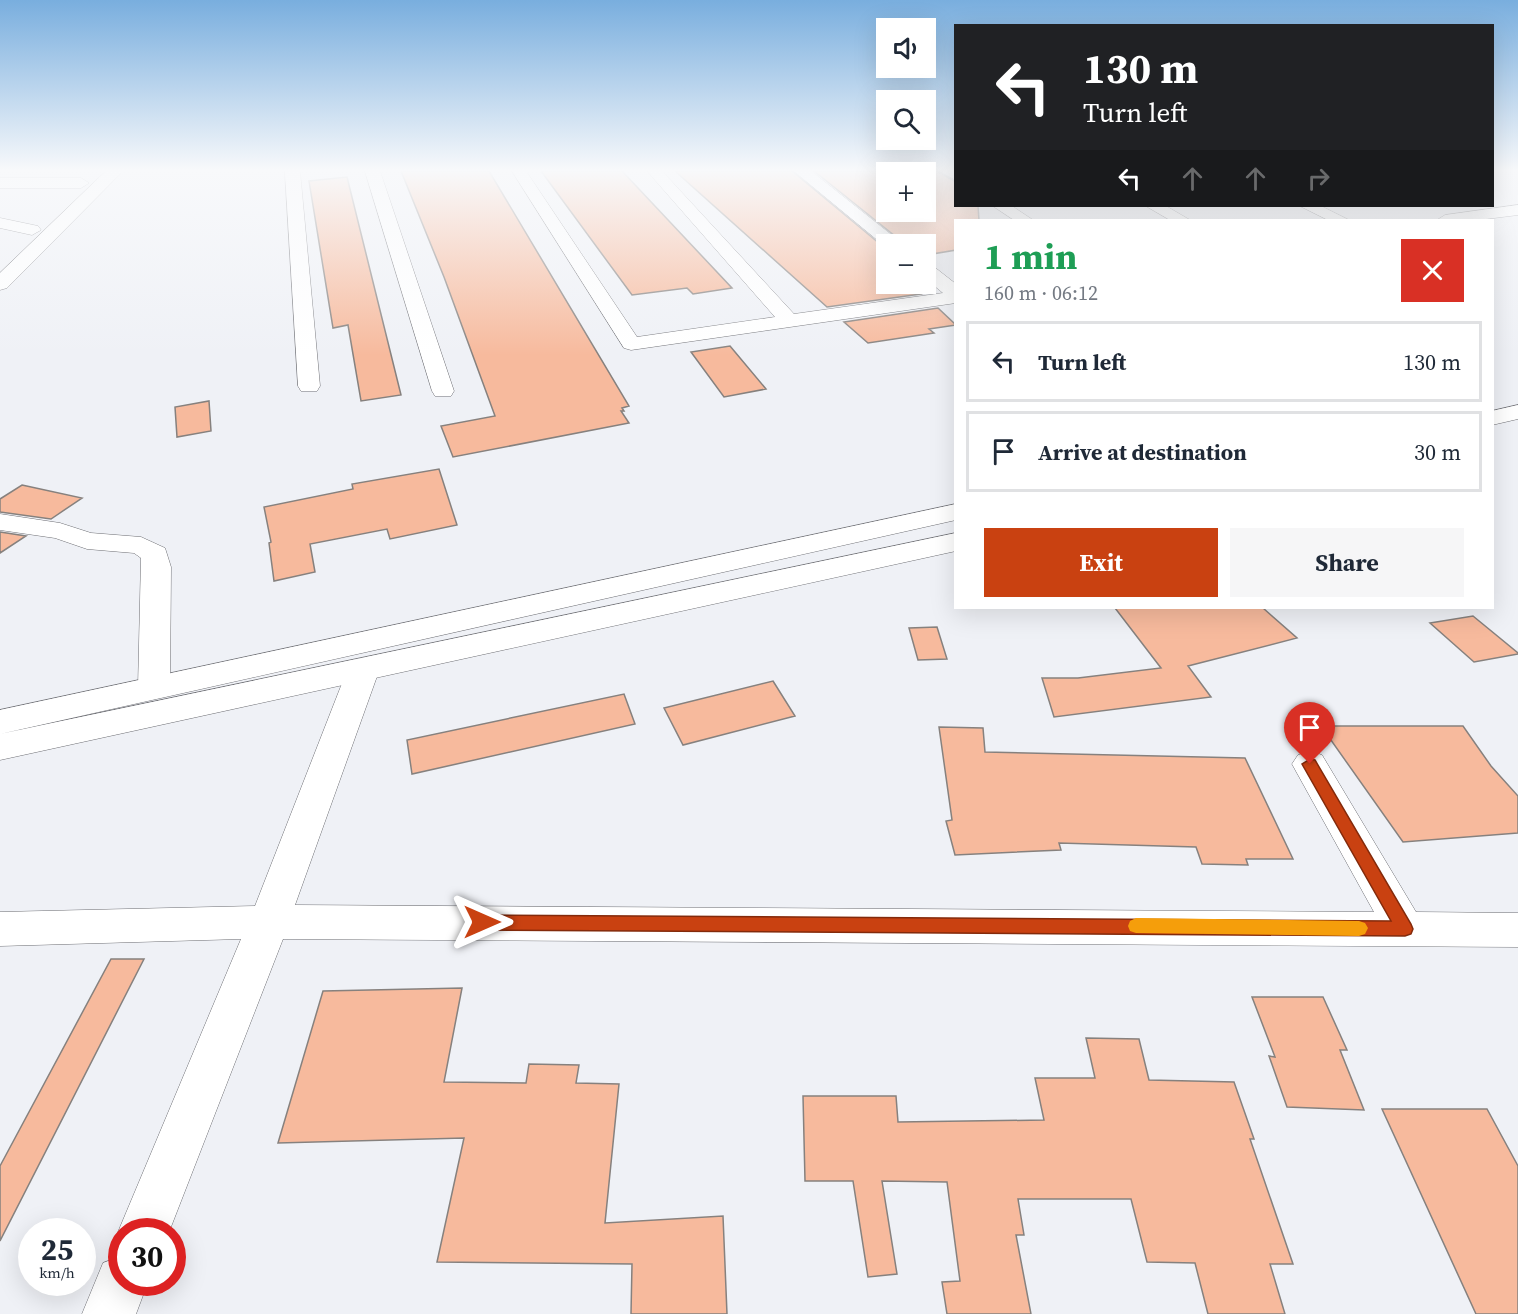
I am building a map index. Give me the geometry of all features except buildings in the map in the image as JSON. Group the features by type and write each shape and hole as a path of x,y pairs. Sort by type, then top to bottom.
{"main road":[{"path":"0,260 30,232"},
{"path":"0,284 53,232"},
{"path":"1494,396 1518,390"},
{"path":"1494,418 1518,412"},
{"path":"0,722 954,512"},
{"path":"0,747 954,542"}],"street":[{"path":"297,232 309,386"},
{"path":"392,232 443,391"},
{"path":"559,232 631,344 954,295"},
{"path":"709,232 789,321"},
{"path":"936,278 954,293"},
{"path":"0,522 60,531 87,541 141,545 155,554 154,688"},
{"path":"149,1218 269,922 364,668"},
{"path":"1310,764 1405,929"},
{"path":"0,929 269,922 1518,930"},
{"path":"109,1314 116,1296"}],"slow traffic":[{"path":"1136,926 1359,928"}],"route":[{"path":"482,922 1405,929 1310,764"}]}
